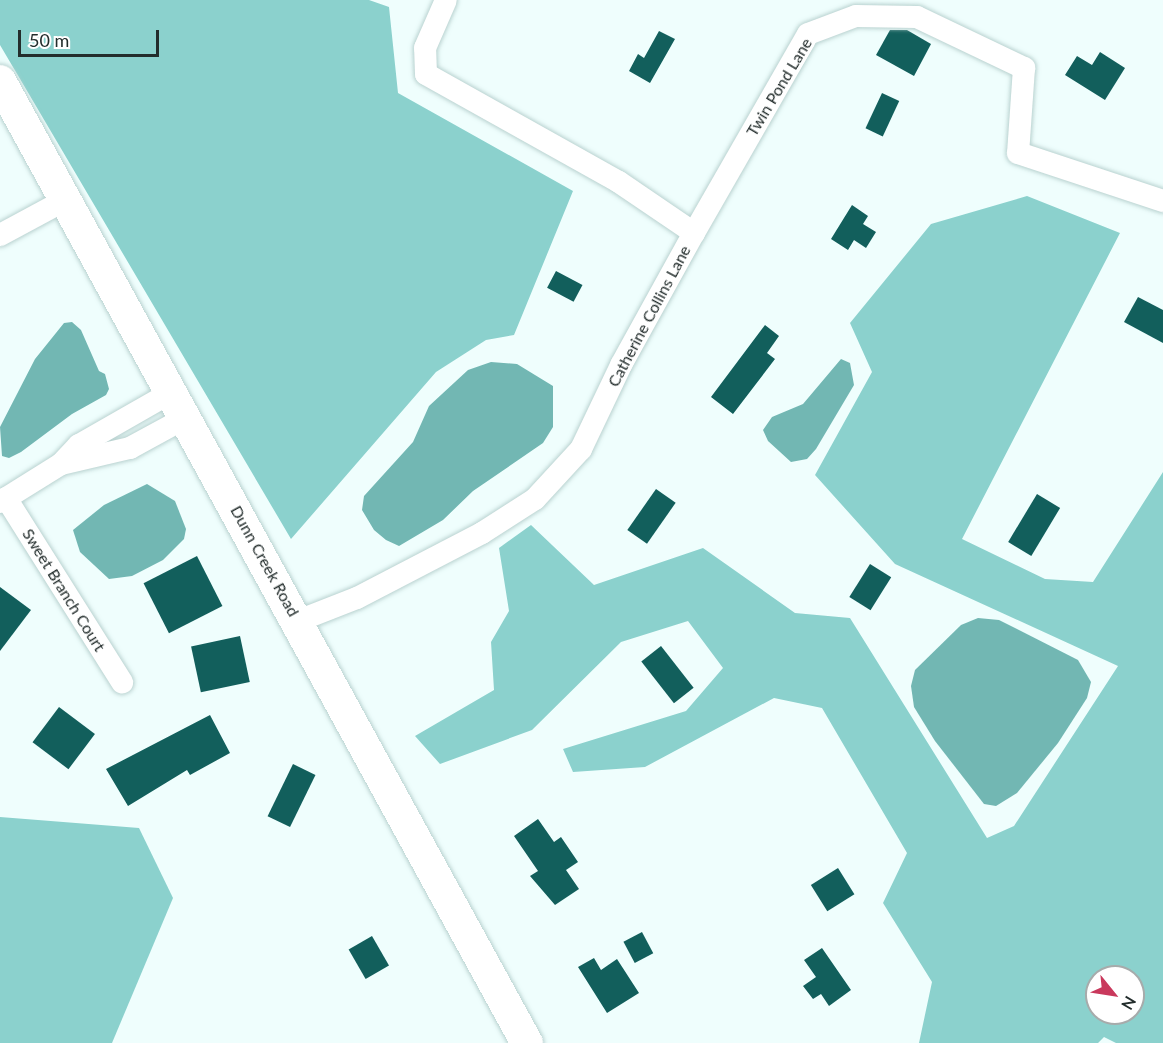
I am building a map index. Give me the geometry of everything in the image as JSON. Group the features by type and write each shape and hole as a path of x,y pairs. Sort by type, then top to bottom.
{"street":[{"name":"Catherine Collins Lane","path":"298,621 368,592 482,533 535,499 581,449 621,365 694,233 619,182 426,74 425,48 446,0"},
{"name":"Twin Pond Lane","path":"694,233 808,34 856,16 917,17 1024,68 1018,153 1163,201"},
{"name":"Dunn Creek Road","path":"0,81 298,621 527,1043"},
{"path":"0,235 65,200"},
{"path":"3,500 61,464 79,445 177,405"},
{"name":"Sweet Branch Court","path":"3,500 122,682"}],"shaded area":[{"path":"0,0 369,0 389,7 398,93 573,191 514,335 486,340 436,372 291,539 0,45"},
{"path":"1027,196 1120,233 962,539 1045,579 1093,582 1163,472 1163,1043 1116,1043 1104,1037 1098,1043 919,1043 932,982 883,903 907,853 822,708 774,698 645,767 573,772 563,749 686,711 723,668 688,621 621,642 532,730 440,764 415,736 494,690 491,642 509,611 499,548 531,525 594,585 703,548 795,613 850,618 987,838 1014,826 1118,666 895,564 815,475 872,372 850,323 931,224"},
{"path":"72,322 81,330 99,371 105,374 109,389 106,395 72,414 21,452 9,458 2,456 0,427 35,359 64,323"},
{"path":"841,359 850,363 854,385 816,449 807,459 791,462 768,441 763,430 772,417 803,404"},
{"path":"491,362 517,364 553,386 553,427 543,443 473,491 443,520 399,546 386,540 374,530 362,510 364,496 413,442 429,406 468,370"},
{"path":"147,484 175,501 186,529 184,539 163,560 132,576 109,579 80,552 73,530 104,505"},
{"path":"978,618 999,620 1078,660 1091,682 1087,698 1058,743 1017,793 996,806 984,804 935,741 914,707 911,686 915,670 961,625"},
{"path":"0,817 139,828 173,898 112,1043 0,1043"}],"building":[{"path":"890,30 907,30 931,44 914,76 876,55"},
{"path":"659,31 675,39 650,83 629,71 638,54 644,58"},
{"path":"1100,52 1125,68 1105,100 1065,75 1077,56 1092,65"},
{"path":"882,93 899,101 883,136 866,128"},
{"path":"852,205 868,216 863,224 876,232 866,248 854,240 848,250 831,239"},
{"path":"556,271 582,285 574,302 547,288"},
{"path":"1138,297 1163,310 1163,343 1124,322"},
{"path":"765,325 779,336 767,353 775,359 733,414 711,397"},
{"path":"656,489 676,503 647,544 627,530"},
{"path":"1037,494 1060,508 1031,556 1008,542"},
{"path":"197,556 222,606 169,633 144,583"},
{"path":"870,564 891,577 871,610 849,597"},
{"path":"0,587 31,610 0,651"},
{"path":"240,636 250,682 201,692 191,646"},
{"path":"661,646 694,688 674,703 641,661"},
{"path":"59,707 95,734 68,769 33,742"},
{"path":"210,715 230,753 190,775 187,770 128,806 106,769"},
{"path":"293,764 315,775 290,827 268,816"},
{"path":"538,819 554,842 561,837 578,862 566,870 579,889 555,905 530,876 538,871 514,836"},
{"path":"838,868 854,894 827,911 811,885"},
{"path":"642,932 653,953 635,963 623,942"},
{"path":"372,936 389,965 366,979 349,950"},
{"path":"822,948 851,990 829,1006 821,994 813,999 803,986 816,977 804,960"},
{"path":"594,958 601,970 617,959 639,993 607,1013 578,967"}]}
